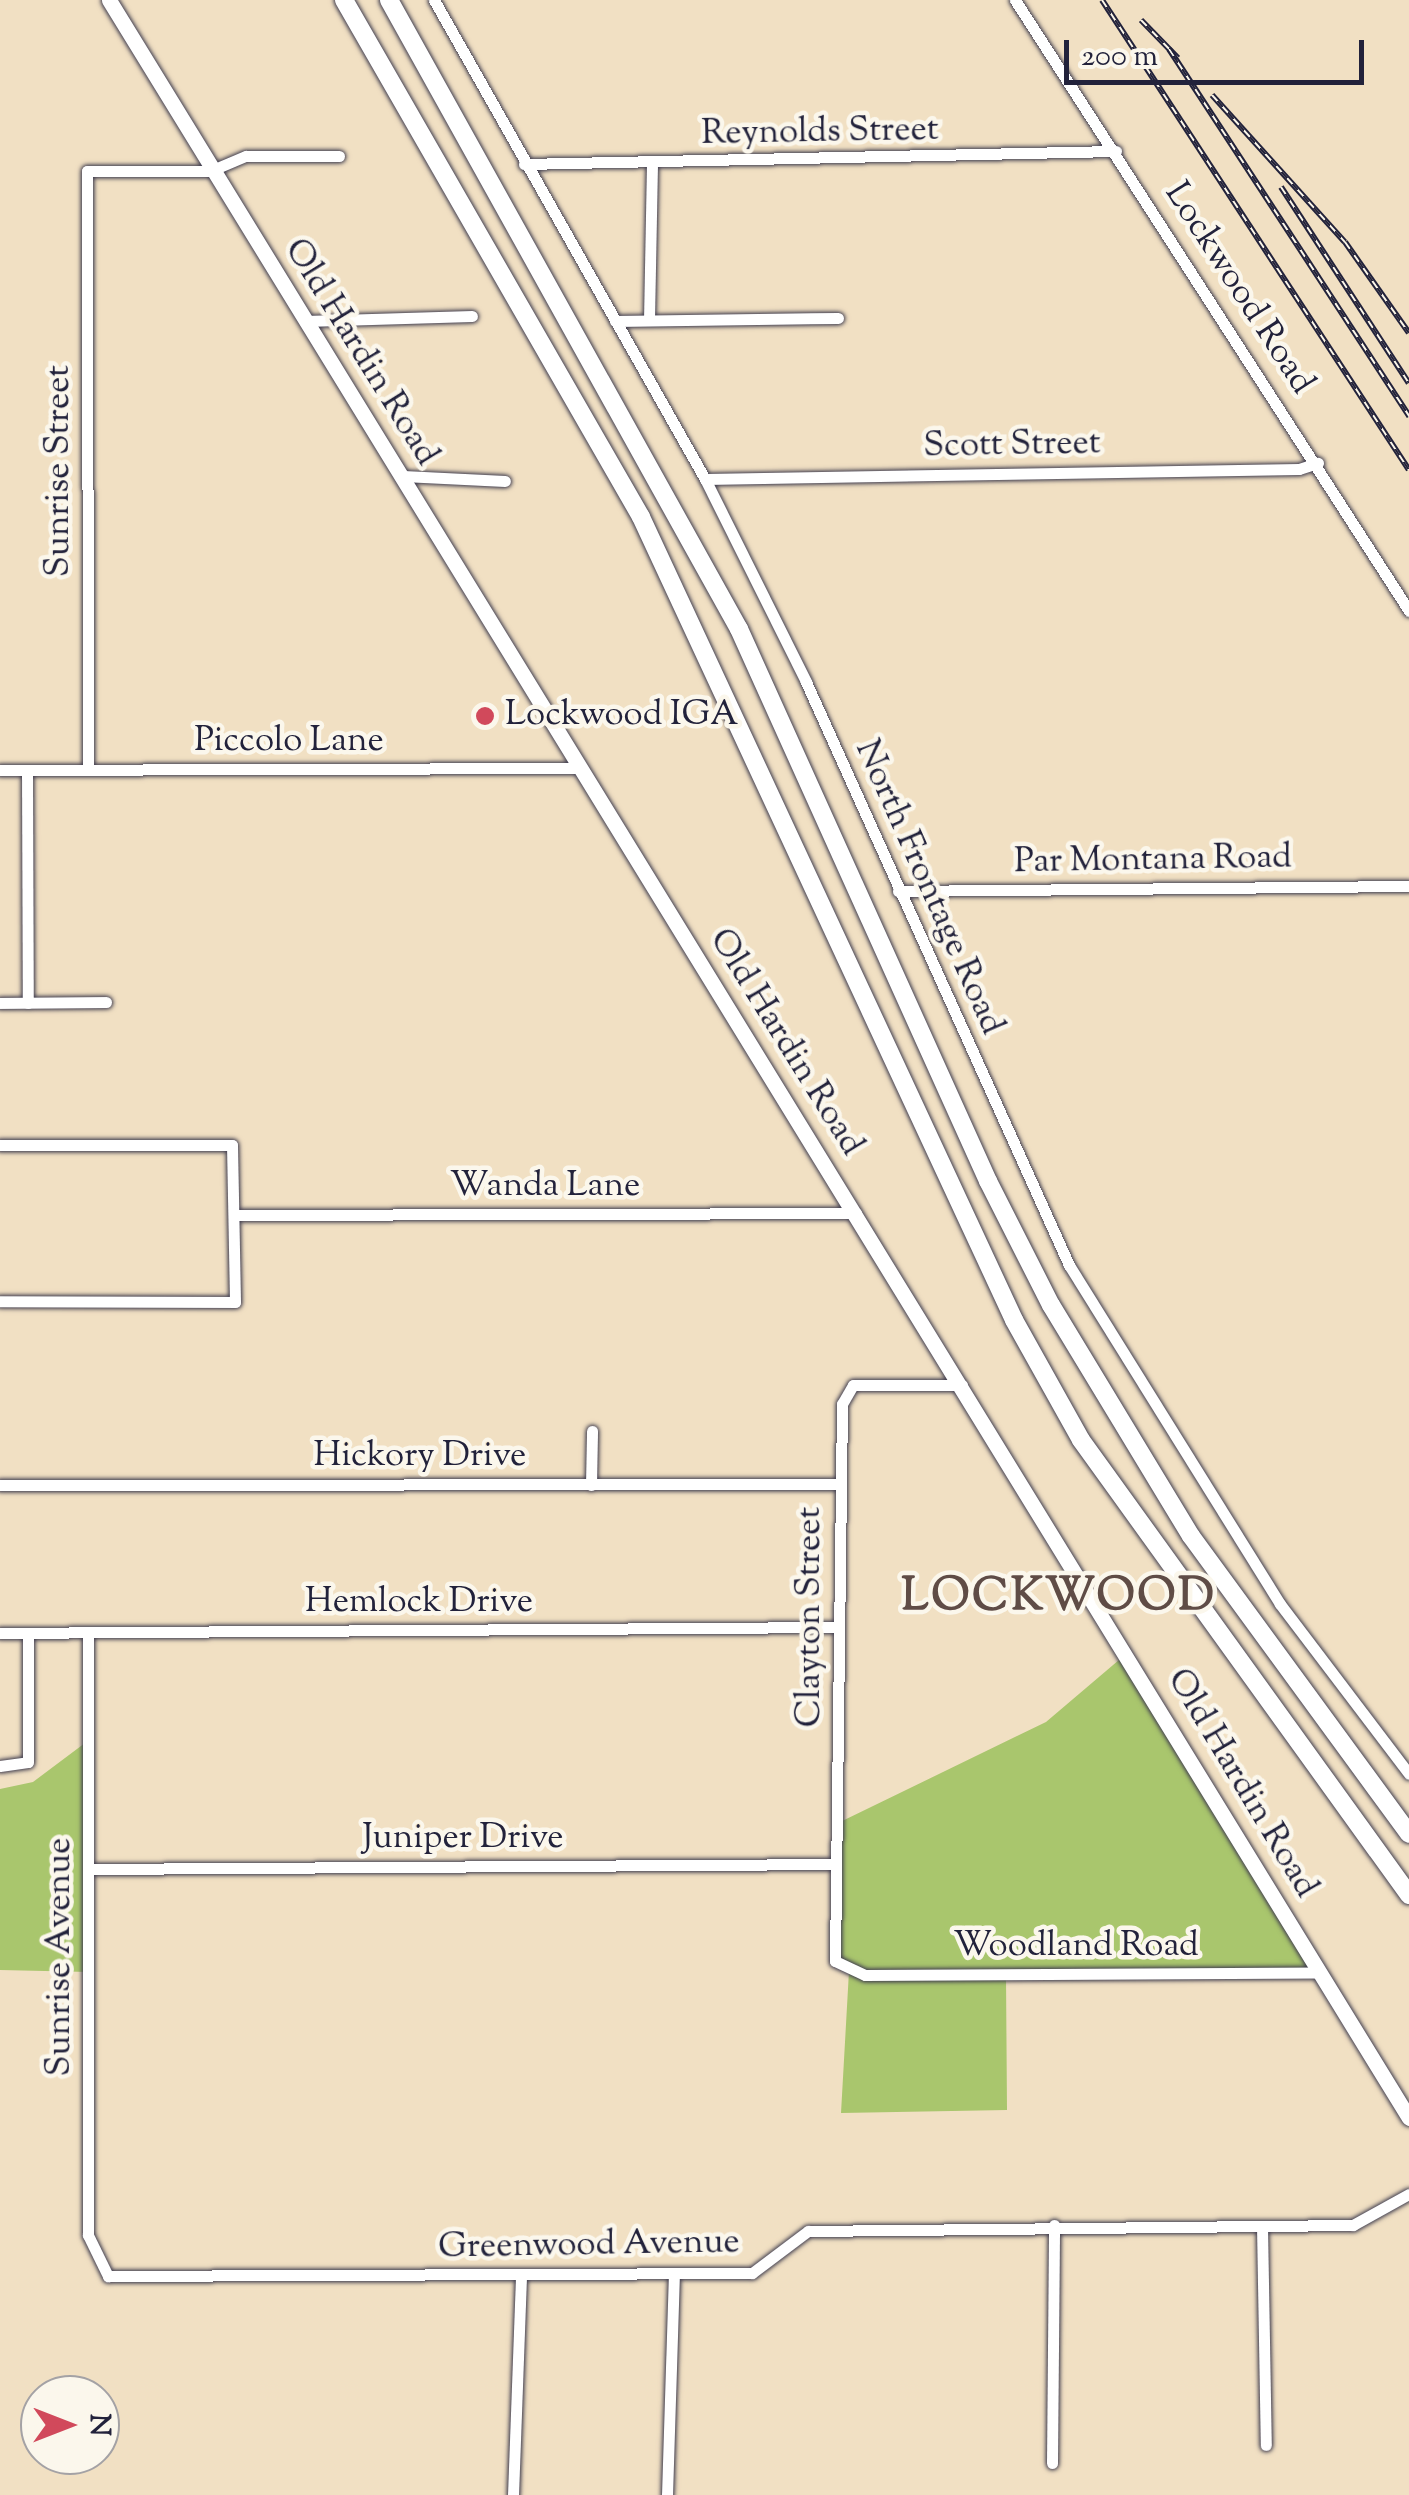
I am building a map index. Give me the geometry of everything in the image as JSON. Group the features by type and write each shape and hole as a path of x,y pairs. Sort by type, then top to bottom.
{"highway":[{"path":"344,0 641,518 1014,1320 1081,1440 1409,1896"},
{"path":"390,0 739,630 988,1181 1051,1304 1191,1536 1409,1834"}],"main road":[{"name":"Old Hardin Road","path":"109,0 210,171 962,1384 1409,2118"}],"street":[{"name":"North Frontage Road","path":"434,0 705,479 806,682 1069,1265 1280,1604 1409,1774"},
{"name":"Lockwood Road","path":"1015,0 1318,463 1409,610"},
{"name":"Reynolds Street","path":"524,164 1116,152"},
{"path":"210,171 246,156 339,156"},
{"path":"649,320 652,164"},
{"name":"Sunrise Street","path":"88,770 88,171 210,171"},
{"path":"304,321 472,316"},
{"path":"615,320 838,318"},
{"name":"Scott Street","path":"705,479 1299,469 1318,463"},
{"path":"402,476 505,481"},
{"name":"Piccolo Lane","path":"0,770 579,768"},
{"path":"26,770 28,1003"},
{"name":"Par Montana Road","path":"898,891 1409,886"},
{"path":"0,1003 106,1002"},
{"path":"0,1145 232,1145 234,1302 0,1301"},
{"name":"Wanda Lane","path":"234,1215 856,1214"},
{"name":"Clayton Street","path":"835,1961 842,1404 854,1385 962,1384"},
{"path":"590,1484 592,1431"},
{"name":"Hickory Drive","path":"0,1485 839,1484"},
{"name":"Hemlock Drive","path":"0,1633 839,1626"},
{"path":"0,1766 28,1762 28,1633"},
{"name":"Sunrise Avenue","path":"88,1633 88,2235 108,2276"},
{"name":"Juniper Drive","path":"90,1868 836,1864"},
{"name":"Woodland Road","path":"835,1961 865,1975 1321,1973"},
{"name":"Greenwood Avenue","path":"108,2276 752,2273 808,2231 1353,2225 1409,2194"},
{"path":"1052,2462 1054,2226"},
{"path":"1262,2226 1266,2446"},
{"path":"667,2495 674,2276"},
{"path":"512,2495 520,2277"}],"green space":[{"path":"1126,1654 1321,1973 1006,1975 1007,2110 841,2113 849,1971 835,1961 836,1824 1046,1722"},
{"path":"89,1740 89,1972 0,1970 0,1789 33,1782"}],"railway":[{"path":"1102,0 1409,470"},
{"path":"1141,20 1178,58"},
{"path":"1169,49 1409,416"},
{"path":"1212,95 1345,242 1409,333"},
{"path":"1281,187 1409,383"}],"place":[{"name":"Lockwood IGA","path":"485,716"}],"district":[{"name":"LOCKWOOD","path":"1059,1599"}]}
